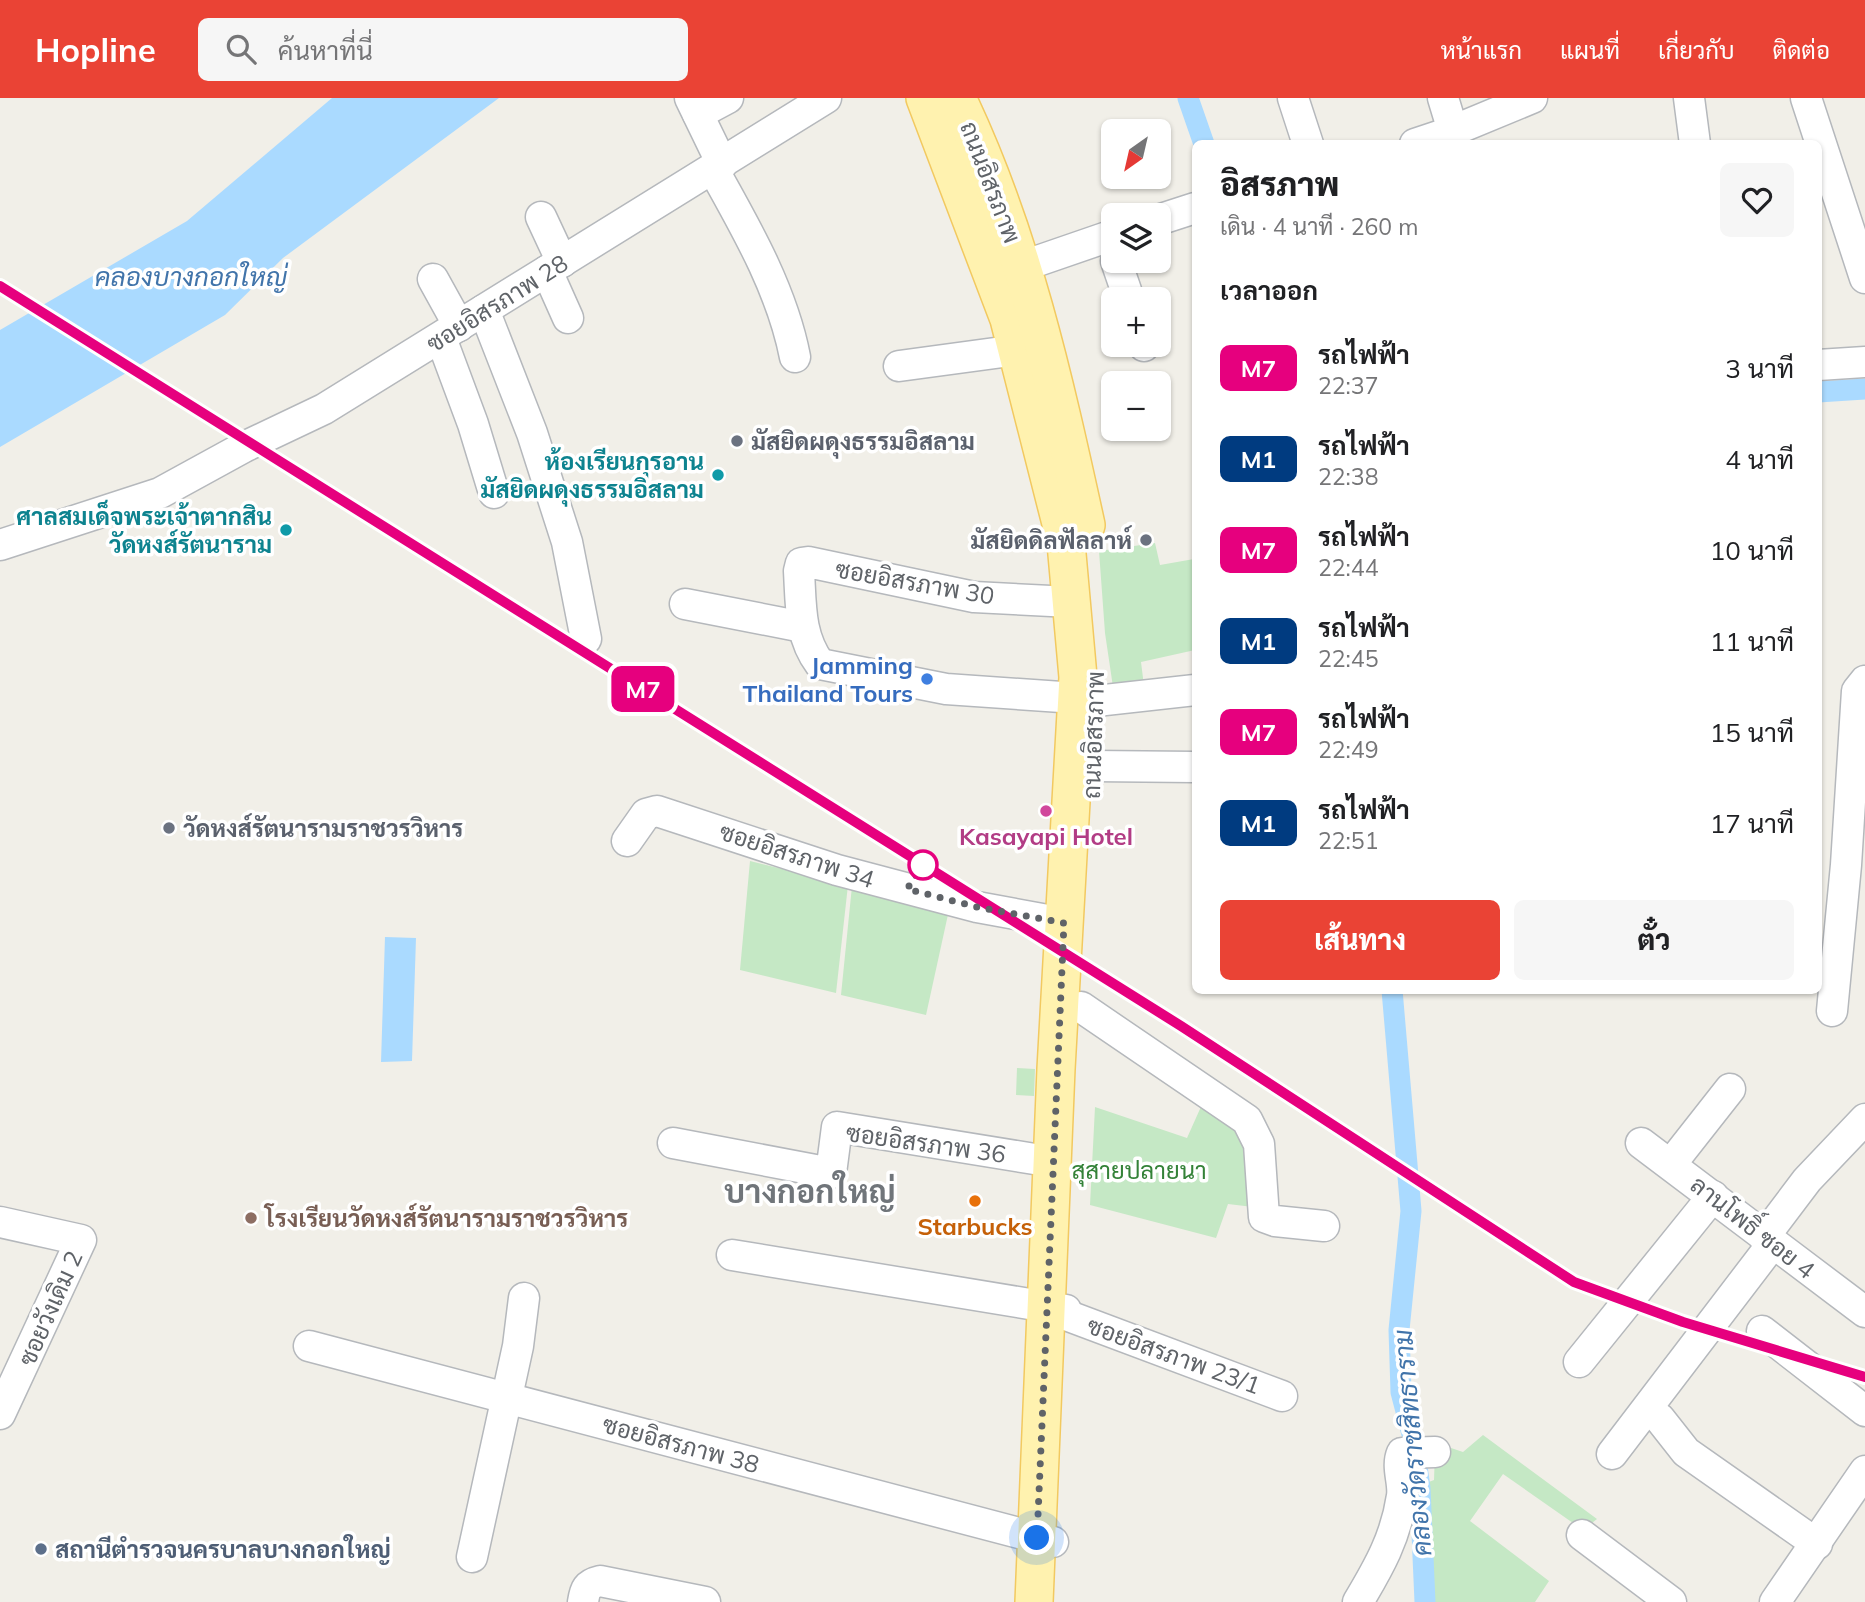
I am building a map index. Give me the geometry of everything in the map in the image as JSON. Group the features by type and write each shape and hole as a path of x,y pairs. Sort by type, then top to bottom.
{"main road":[{"path":"925,98 1007,270 1017,350 1066,544 1071,602 1086,699 1064,923 1053,1162 1060,1312 1045,1540 1034,1602"},
{"name":"ถนนอิสรภาพ","path":"957,98 982,151 1007,270 1048,350 1090,543 1086,699 1093,766 1060,1312"},
{"path":"1045,1540 1051,1602"}],"street":[{"path":"728,98 694,106 717,166 752,239 791,335 795,357"},
{"name":"ซอยอิสรภาพ 28","path":"0,545 160,494 244,447 324,409 826,98"},
{"path":"1293,98 1306,140"},
{"path":"1443,98 1453,131"},
{"path":"1427,140 1532,98"},
{"path":"1689,98 1694,140"},
{"path":"1807,98 1821,140"},
{"path":"1822,145 1865,278"},
{"path":"1171,216 1192,209"},
{"path":"541,217 568,318"},
{"path":"1007,270 1101,249"},
{"path":"433,279 494,493"},
{"path":"484,310 532,433 567,542 586,639"},
{"path":"899,366 1017,350"},
{"path":"1822,365 1865,362"},
{"name":"ซอยอิสรภาพ 30","path":"803,627 799,571 801,563 974,597 1071,602"},
{"path":"685,604 803,627 809,649 820,664 946,689 1086,699 1192,691"},
{"path":"1832,1011 1846,865 1857,691 1865,681"},
{"path":"1093,766 1192,767"},
{"name":"ซอยอิสรภาพ 34","path":"627,841 646,814 657,811 837,870 977,907 1064,923"},
{"path":"1080,1007 1247,1120 1259,1144 1264,1217 1275,1222 1324,1226"},
{"path":"1671,1164 1730,1089"},
{"path":"1612,1454 1769,1240 1807,1180 1865,1119"},
{"name":"ซอยอิสรภาพ 36","path":"673,1143 831,1173 837,1126 1053,1162"},
{"name":"ลานโพธิ์ ซอย 4","path":"1641,1143 1865,1312"},
{"path":"1578,1362 1713,1196"},
{"name":"ซอยวังเดิม 2","path":"0,1222 81,1240 13,1392 0,1414"},
{"name":"ซอยอิสรภาพ 23/1","path":"732,1255 1060,1312 1282,1396"},
{"path":"472,1557 507,1398 524,1298"},
{"path":"1762,1331 1865,1411"},
{"name":"ซอยอิสรภาพ 38","path":"309,1346 1045,1540"},
{"path":"1660,1419 1692,1457 1817,1544"},
{"path":"1358,1602 1387,1552 1414,1454"},
{"path":"1774,1602 1863,1479"},
{"path":"1582,1535 1671,1602"},
{"path":"583,1602 585,1589 591,1583 600,1581 705,1602"}],"green space":[{"path":"1155,543 1160,565 1192,559 1192,651 1141,662 1144,686 1113,687 1105,633 1099,551"},
{"path":"750,861 848,885 836,993 740,970"},
{"path":"852,886 949,910 926,1015 841,995"},
{"path":"1017,1068 1035,1069 1034,1096 1016,1095"},
{"name":"สุสายปลายนา","path":"1204,1100 1253,1144 1253,1207 1228,1204 1216,1238 1090,1205 1095,1107 1187,1138"},
{"path":"1483,1435 1597,1519 1583,1530 1503,1474 1470,1521 1549,1581 1535,1602 1431,1602 1426,1483 1434,1480 1435,1452 1451,1448 1463,1452"}],"water":[{"name":"คลองบางกอกใหญ่","path":"332,98 499,98 283,258 225,315 0,447 0,330 187,221"},
{"path":"385,937 416,938 412,1061 381,1062"}],"waterway":[{"name":"คลองวัดราชสิทธาราม","path":"1188,98 1203,140"},
{"path":"1822,392 1865,389"},
{"name":"คลองวัดราชสิทธาราม","path":"1392,994 1411,1211 1399,1330 1401,1392 1413,1438 1420,1488 1425,1602"}],"metro line":[{"name":"M7","path":"0,286 824,805 1181,1026 1574,1282 1683,1322 1865,1377"}],"place":[{"name":"มัสยิดผดุงธรรมอิสลาม","path":"737,441"},
{"name":"ห้องเรียนกุรอาน มัสยิดผดุงธรรมอิสลาม","path":"718,475"},
{"name":"ศาลสมเด็จพระเจ้าตากสิน วัดหงส์รัตนาราม","path":"286,530"},
{"name":"มัสยิดดิลฟัลลาห์","path":"1146,540"},
{"name":"Jamming Thailand Tours","path":"927,679"},
{"name":"Kasayapi Hotel","path":"1046,811"},
{"name":"วัดหงส์รัตนารามราชวรวิหาร","path":"169,828"},
{"name":"Starbucks","path":"975,1201"},
{"name":"โรงเรียนวัดหงส์รัตนารามราชวรวิหาร","path":"251,1218"},
{"name":"สถานีตำรวจนครบาลบางกอกใหญ่","path":"41,1549"}],"district":[{"name":"บางกอกใหญ่","path":"810,1191"}],"route":[{"path":"923,865 907,889 977,907 1064,923 1037,1538"}]}
